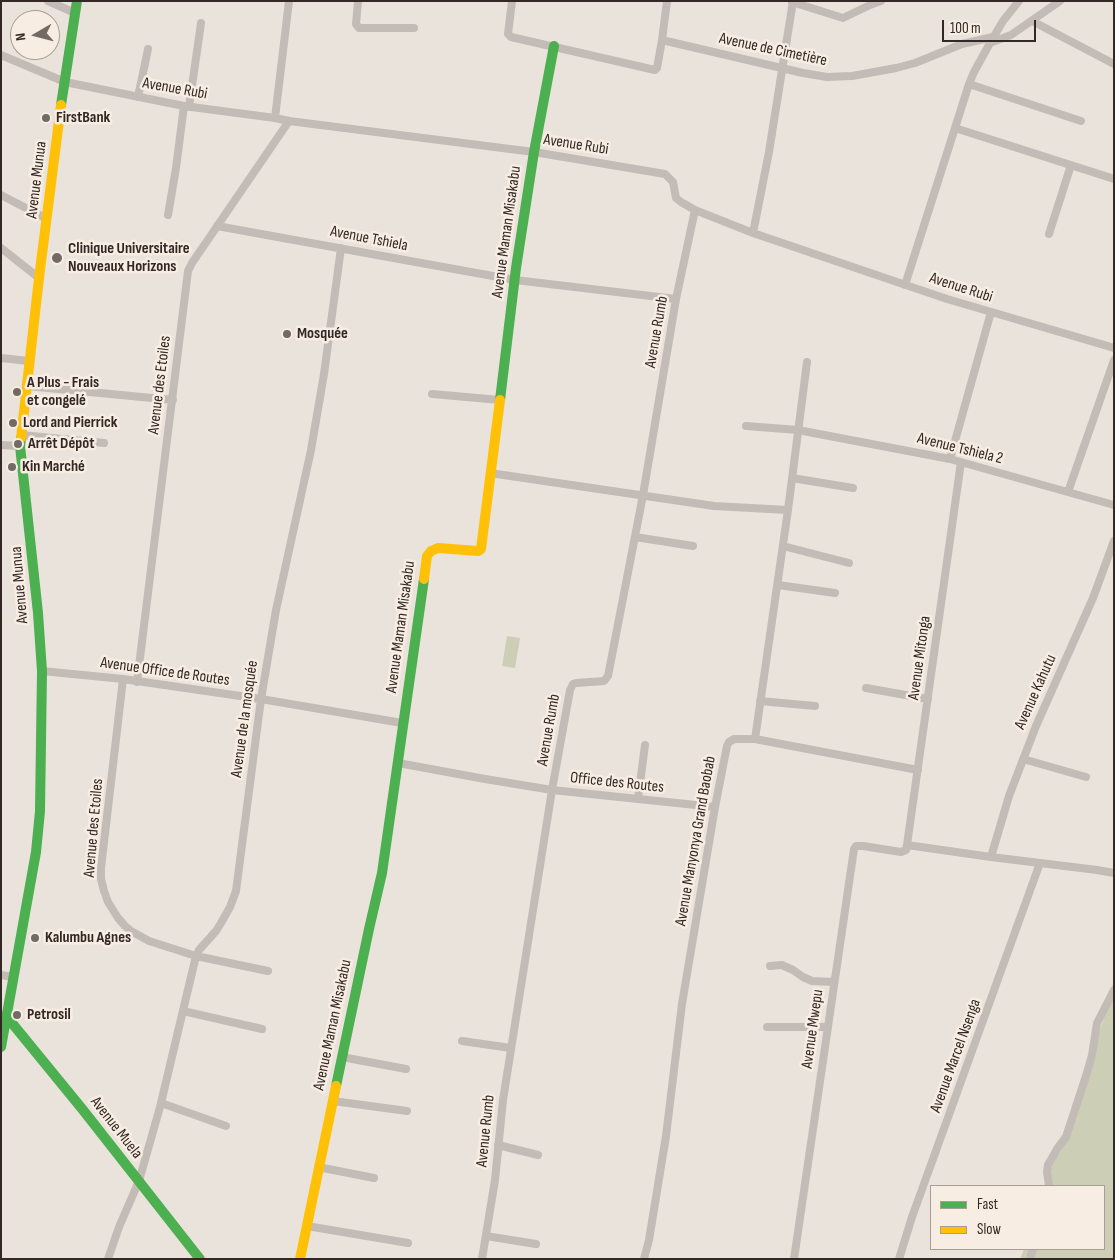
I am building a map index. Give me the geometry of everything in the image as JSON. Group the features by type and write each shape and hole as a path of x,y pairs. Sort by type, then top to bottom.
{"street":[{"path":"48,1 75,13"},
{"name":"Avenue Munua","path":"1,1047 36,852 39,831 41,770 42,671 38,613 20,446 39,278 76,1"},
{"path":"275,118 289,1"},
{"path":"358,1 356,24 361,29 414,28"},
{"path":"512,1 509,36 655,70 662,40 667,1"},
{"path":"753,233 770,152 792,1 843,18 881,1"},
{"path":"905,285 969,84 991,40 1019,1"},
{"name":"Avenue de Cimetière","path":"662,40 802,73 827,77 852,76 905,66 962,44 991,40 1010,34 1060,1"},
{"path":"1032,21 1114,64"},
{"path":"168,215 201,23"},
{"name":"Avenue Maman Misakabu","path":"300,1259 318,1167 382,873 427,556 430,551 438,548 478,552 480,550 515,280 534,152 554,46"},
{"path":"138,97 148,49"},
{"name":"Avenue Rubi","path":"1,54 65,82 187,107 534,152 665,174 673,182 675,195 678,200 695,210 753,233 905,285 1114,348"},
{"path":"969,84 1081,121"},
{"name":"Avenue des Etoiles","path":"138,682 188,271 289,121"},
{"path":"955,128 1114,179"},
{"path":"1049,234 1071,165"},
{"path":"1,195 47,219"},
{"name":"Avenue Rumb","path":"482,1259 495,1180 502,1105 552,790 571,687 579,682 604,681 608,676 643,495 676,299 695,210"},
{"name":"Avenue Tshiela","path":"217,226 515,280 676,299"},
{"path":"1,248 39,278"},
{"name":"Avenue de la mosquée","path":"108,1259 119,1227 139,1181 161,1103 196,956 221,923 236,891 260,699 276,610 311,450 324,374 341,248"},
{"path":"950,459 992,312"},
{"path":"1,358 29,361"},
{"path":"1068,492 1114,360"},
{"path":"807,362 778,585 755,739 918,770"},
{"path":"27,386 173,400"},
{"path":"432,394 500,400"},
{"name":"Avenue Tshiela 2","path":"746,426 798,430 950,459 1114,505"},
{"path":"21,435 104,443"},
{"path":"1,446 20,446"},
{"name":"Avenue Mitonga","path":"907,845 961,462"},
{"path":"490,472 714,506 788,510"},
{"path":"792,478 853,488"},
{"path":"635,537 693,546"},
{"name":"Avenue Kahutu","path":"991,857 1008,796 1036,726 1093,598 1114,541"},
{"path":"783,546 849,563"},
{"path":"778,585 835,594"},
{"name":"Avenue Office de Routes","path":"42,671 123,679 260,699 402,723"},
{"name":"Avenue des Etoiles","path":"123,679 101,868 101,879 108,902 118,918 131,931 149,942 196,956 268,971"},
{"path":"866,688 928,699"},
{"path":"760,701 815,706"},
{"name":"Avenue Manyonya Grand Baobab","path":"644,1259 649,1240 666,1136 682,1004 727,746 734,739 755,739"},
{"path":"638,800 645,745"},
{"path":"1023,758 1086,777"},
{"name":"Office des Routes","path":"398,763 552,790 715,807"},
{"path":"907,845 1114,873"},
{"name":"Avenue Mwepu","path":"794,1259 854,848 862,846 898,852 904,851 907,845"},
{"name":"Avenue Marcel Nsenga","path":"899,1259 912,1217 1040,863"},
{"path":"770,966 782,965 793,970 803,978 812,981 834,982"},
{"path":"1,975 14,977"},
{"path":"1049,1185 1048,1165 1066,1137 1092,1055 1098,1023 1114,990"},
{"path":"183,1011 262,1029"},
{"name":"Avenue Muela","path":"7,1018 83,1110 200,1259"},
{"path":"767,1026 828,1027"},
{"path":"462,1041 511,1048"},
{"path":"342,1057 406,1068"},
{"path":"333,1101 407,1111"},
{"path":"161,1103 226,1126"},
{"path":"498,1146 538,1154"},
{"path":"318,1167 374,1178"},
{"path":"307,1226 408,1243"},
{"path":"486,1236 536,1244"}],"green space":[{"path":"507,636 520,638 515,668 502,666"},
{"path":"1114,989 1114,1259 1020,1259 1024,1250 1105,1250 1105,1185 1045,1185"}],"traffic: fast":[{"path":"61,105 77,1"},
{"path":"500,400 516,268 534,152 554,46"},
{"path":"1,1047 36,852 40,811 42,671 38,613 20,446 21,438"},
{"path":"336,1086 382,873 424,579"},
{"path":"7,1017 200,1259"}],"traffic: slow":[{"path":"21,438 61,105"},
{"path":"424,579 427,556 431,551 438,548 478,551 481,549 500,400"},
{"path":"300,1259 336,1086"}],"place":[{"name":"FirstBank","path":"46,118"},
{"name":"Clinique Universitaire Nouveaux Horizons","path":"57,258"},
{"name":"Mosquée","path":"287,334"},
{"name":"A Plus - Frais et congelé","path":"17,392"},
{"name":"Lord and Pierrick","path":"13,423"},
{"name":"Arrêt Dépôt","path":"18,444"},
{"name":"Kin Marché","path":"12,467"},
{"name":"Kalumbu Agnes","path":"35,938"},
{"name":"Petrosil","path":"17,1015"}]}
